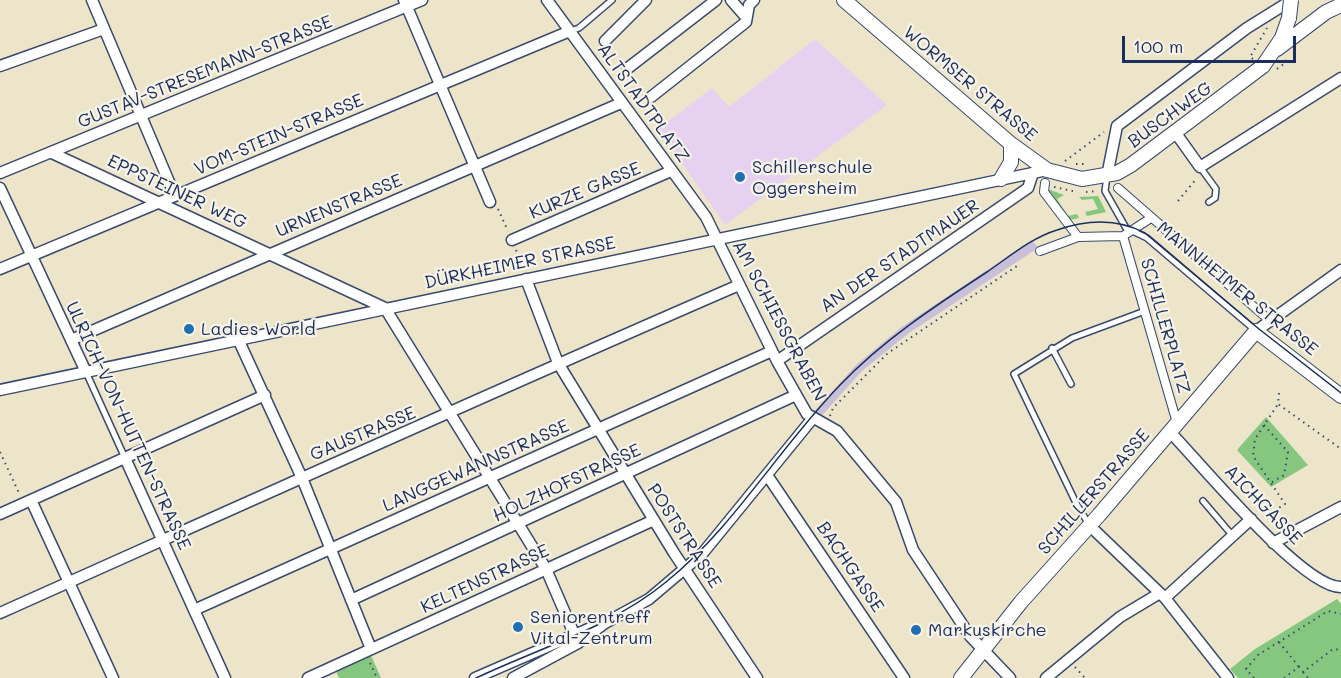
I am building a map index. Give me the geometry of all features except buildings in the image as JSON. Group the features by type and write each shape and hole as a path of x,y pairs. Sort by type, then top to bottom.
{"street":[{"path":"92,0 175,196"},
{"name":"GUSTAV-STRESEMANN-STRASSE","path":"0,173 141,117 405,3 422,0"},
{"name":"ALTSTADTPLATZ","path":"547,0 706,217 717,238"},
{"path":"605,41 646,0"},
{"path":"628,68 716,0"},
{"path":"651,97 746,22 745,16 730,0"},
{"path":"745,16 754,0"},
{"name":"WORMSER STRASSE","path":"844,0 1046,177"},
{"path":"1275,51 1289,18 1290,0"},
{"name":"BUSCHWEG","path":"1107,176 1117,126 1247,28 1290,0"},
{"path":"405,3 490,202"},
{"path":"1275,51 1326,12 1341,5"},
{"path":"0,66 104,28"},
{"name":"VOM-STEIN-STRASSE","path":"0,269 570,32"},
{"name":"BUSCHWEG","path":"1046,177 1107,176 1131,165 1253,75 1275,51"},
{"path":"1175,132 1200,167 1341,78"},
{"name":"URNENSTRASSE","path":"70,340 621,103"},
{"path":"1001,178 1011,162 1011,144"},
{"name":"EPPSTEINER WEG","path":"52,153 385,308"},
{"name":"KURZE GASSE","path":"512,240 671,171"},
{"name":"DÜRKHEIMER STRASSE","path":"0,390 1001,178 1033,172 1046,177"},
{"name":"AN DER STADTMAUER","path":"775,356 1028,188 1033,172"},
{"path":"1046,177 1044,192 1078,237"},
{"name":"ULRICH-VON-HUTTEN-STRASSE","path":"0,188 86,372"},
{"name":"SCHILLERPLATZ","path":"1118,188 1269,320"},
{"path":"1040,250 1078,237 1123,236 1151,218"},
{"name":"SCHILLERPLATZ","path":"1123,236 1145,311 1174,429"},
{"name":"AM SCHIESSGRABEN","path":"717,238 775,356 807,414 813,418"},
{"path":"1256,332 1269,320 1341,270"},
{"name":"POSTSTRASSE","path":"526,279 558,363 654,520 757,678"},
{"name":"GAUSTRASSE","path":"0,614 558,363 739,285"},
{"path":"385,308 546,569 575,638"},
{"name":"MANNHEIMER STRASSE","path":"1256,332 1341,396"},
{"name":"SCHILLERSTRASSE","path":"961,678 1021,602 1090,526 1256,332"},
{"path":"238,339 302,478 351,600 368,651"},
{"name":"LANGGEWANNSTRASSE","path":"194,610 597,429 775,356"},
{"path":"0,514 265,395"},
{"name":"HOLZHOFSTRASSE","path":"351,600 796,395"},
{"path":"475,678 525,655 575,638 649,599 686,570 813,418 837,431 896,502 913,550 983,651 1010,678"},
{"name":"AICHGASSE","path":"1174,429 1273,543 1329,585 1341,587"},
{"name":"ULRICH-VON-HUTTEN-STRASSE","path":"125,458 225,678"},
{"name":"BACHGASSE","path":"767,475 904,678"},
{"path":"27,502 69,583 113,678"},
{"path":"1273,543 1341,507"},
{"name":"KELTENSTRASSE","path":"308,678 333,673 368,651 654,520"},
{"path":"1046,678 1120,617 1163,595 1232,535 1253,521"},
{"path":"1090,526 1163,595 1228,678"},
{"path":"513,678 533,668 575,638"},
{"path":"525,655 539,678"}],"lane":[{"path":"570,32 579,28 612,0"},
{"path":"1200,167 1216,189 1215,198 1209,202"},
{"name":"MANNHEIMER STRASSE","path":"1107,176 1104,191 1126,228 1147,238 1256,332"},
{"path":"1090,526 1077,505 1014,374 1052,348 1104,324 1145,311"},
{"path":"1052,348 1071,384"},
{"name":"ULRICH-VON-HUTTEN-STRASSE","path":"86,372 125,458"},
{"path":"1203,501 1232,535"}],"path":[{"path":"1250,57 1266,32"},
{"path":"1064,162 1111,126 1117,126"},
{"path":"1178,201 1196,179 1200,167"},
{"path":"490,202 497,206 526,279"},
{"path":"826,424 833,408 888,353 1017,266"},
{"path":"1253,521 1285,504 1269,484 1252,456 1255,439 1278,404 1279,393"},
{"path":"1278,404 1341,449"},
{"path":"1264,425 1288,452 1284,475 1269,484"},
{"path":"0,452 27,502"},
{"path":"1254,678 1246,669 1258,655 1328,610 1341,614"},
{"path":"1279,642 1308,678"},
{"path":"1303,672 1333,649 1341,650"},
{"path":"368,651 376,678"},
{"path":"1284,678 1299,667"}],"shaded area":[{"name":"Schillerschule Oggersheim","path":"815,39 887,105 725,225 658,129 712,88 729,107"},
{"path":"1032,240 1038,248 909,333 862,371 818,420 810,416 857,364 903,326"}],"green space":[{"path":"1048,189 1064,195 1057,199 1068,216 1077,214 1079,218 1070,220"},
{"path":"1098,196 1106,212 1087,216 1085,212 1098,209 1093,199 1082,200 1079,197"},
{"path":"1266,417 1308,465 1271,487 1237,450"},
{"path":"1337,599 1341,604 1341,678 1238,678 1230,669 1255,649"},
{"path":"370,653 381,678 339,678 335,669"}],"tram line":[{"path":"476,678 599,624 645,598 666,582 713,537 818,409 874,353 929,311 1047,233 1079,224 1101,222 1124,225 1145,233 1259,329 1341,393"}],"place":[{"name":"Schillerschule Oggersheim","path":"740,177"},
{"name":"Ladies World","path":"189,329"},
{"name":"Seniorentreff Vital-Zentrum","path":"518,627"},
{"name":"Markuskirche","path":"916,630"}]}
